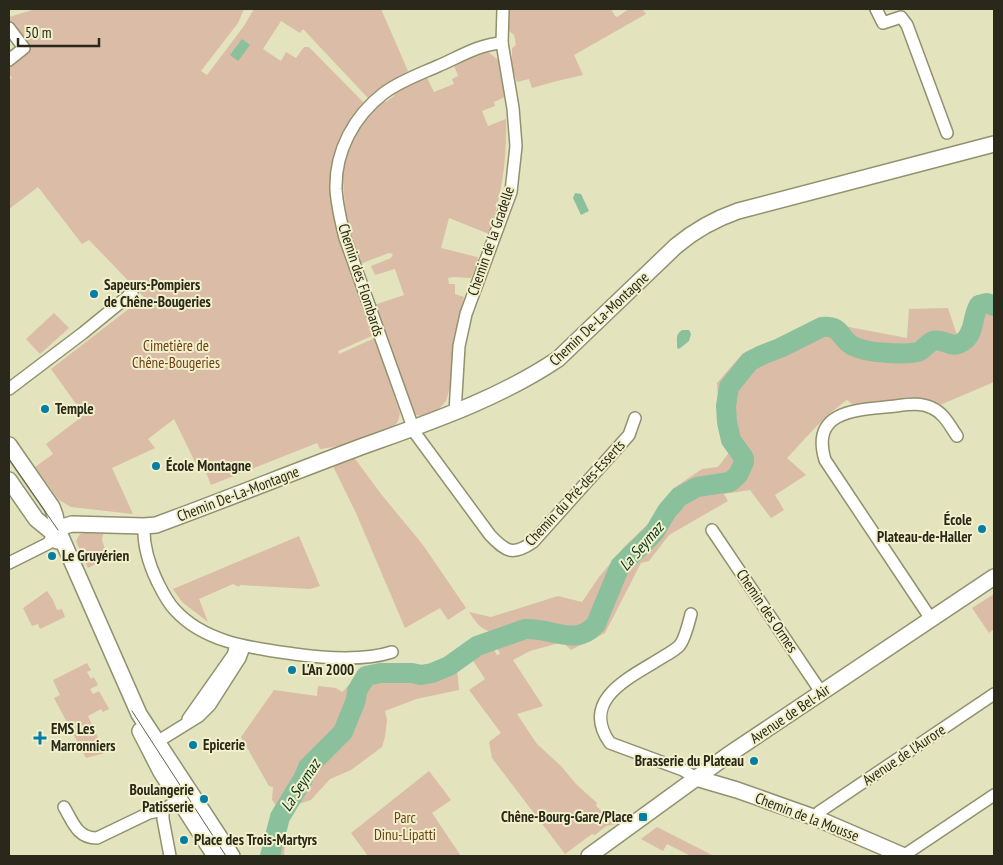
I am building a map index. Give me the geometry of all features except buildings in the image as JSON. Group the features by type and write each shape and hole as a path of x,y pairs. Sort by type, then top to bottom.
{"street":[{"name":"Chemin de la Gradelle","path":"455,412 459,346 466,314 511,192 516,146 513,108 502,43 503,9"},
{"path":"876,9 882,23 901,17 907,25 947,133"},
{"path":"9,28 24,48 9,60"},
{"name":"Chemin des Flombards","path":"412,428 345,238 336,190 341,153 347,136 354,126 370,106 384,93 424,72 490,43 502,43"},
{"name":"Chemin De-La-Montagne","path":"55,532 62,527 72,524 156,525 455,412 515,385 558,359 687,236 715,220 738,211 994,144"},
{"path":"9,389 132,293"},
{"path":"931,619 825,460 822,439 830,422 847,412 914,404 937,410 957,436"},
{"name":"Chemin du Pré-des-Esserts","path":"412,428 434,461 490,535 502,546 515,551 523,549 533,542 629,435 635,418"},
{"path":"9,445 52,508 55,515 55,532 152,757 215,856"},
{"path":"9,480 36,519 55,532 139,714 232,856"},
{"path":"144,526 143,533 151,567 166,597 175,611 197,628 240,646 324,658 380,655 392,652"},
{"name":"Chemin des Ormes","path":"712,530 821,692"},
{"path":"9,563 49,543 55,532"},
{"name":"Avenue de Bel-Air","path":"594,855 713,766 994,577"},
{"path":"691,614 680,646 617,688 605,700 600,711 599,720 604,735 610,743 683,770 696,778"},
{"path":"157,742 199,716 210,705 240,658 240,646"},
{"name":"Avenue de l'Aurore","path":"816,818 824,808 994,694"},
{"name":"Chemin de la Mousse","path":"713,766 727,783 737,790"},
{"name":"Chemin de la Mousse","path":"696,778 737,790 816,818 904,856"},
{"path":"904,856 994,795"},
{"path":"64,807 81,834 87,838 97,838 150,813 163,810 178,800"},
{"path":"163,810 170,856"}],"green space":[{"name":"Cimetière de Chêne-Bougeries","path":"36,9 244,9 238,23 201,71 207,75 244,26 254,9 381,9 408,71 381,87 368,98 303,29 300,33 281,21 263,49 281,61 286,52 296,58 304,47 309,47 364,103 354,115 337,145 331,180 334,214 374,335 338,351 339,354 375,338 400,413 396,424 383,432 348,444 320,449 317,443 211,485 202,462 196,464 174,419 148,439 155,448 112,468 133,514 71,507 59,500 35,467 53,454 46,444 84,415 51,369 144,297 89,240 82,244 38,187 9,209 9,80 12,78 9,74 9,64 28,49 9,23 9,17"},
{"path":"509,9 611,9 617,17 629,9 642,9 646,14 574,55 583,75 532,88 529,79 517,82 512,67 512,48 516,45 514,35 508,30"},
{"path":"488,52 498,60 505,97 494,102 495,106 482,111 488,126 506,119 506,149 500,191 489,234 449,218 441,248 477,257 479,260 471,278 448,278 449,284 455,284 455,294 464,297 454,337 451,384 446,401 438,410 422,416 416,415 411,411 374,305 404,295 395,269 375,275 371,266 391,258 393,254 389,253 360,264 347,227 342,171 345,153 361,123 380,102 386,102 394,96 395,91 426,76 434,92 454,84 452,79 458,76 454,65"},
{"path":"985,306 994,309 994,382 940,405 856,407 847,400 823,420 787,458 806,475 775,495 784,510 771,518 750,490 724,494 728,501 669,535 649,561 641,563 605,633 571,650 563,642 530,651 513,660 543,706 517,714 537,744 561,766 576,784 597,803 596,806 616,824 606,826 595,835 592,834 565,854 492,758 489,742 501,733 469,690 485,679 472,659 493,648 497,655 500,654 492,637 498,633 481,627 469,612 491,617 558,596 582,602 599,577 624,547 652,520 674,488 702,469 718,467 731,450 720,428 717,383 743,353 750,356 820,319 849,327 907,338 909,309 948,308 958,338 970,341 975,333 979,314"},
{"path":"54,313 69,328 40,354 26,339"},
{"path":"353,456 423,545 466,608 448,620 440,608 405,628 356,513 332,464"},
{"path":"80,534 103,534 102,540 108,558 88,568 76,541"},
{"path":"299,536 320,586 310,589 240,585 239,587 233,584 199,599 208,622 182,602 173,589"},
{"path":"47,591 57,610 62,609 65,617 40,629 38,624 32,626 23,608"},
{"path":"994,594 994,629 989,633 972,608"},
{"path":"87,663 91,670 87,672 91,679 94,677 98,685 90,689 93,694 99,691 109,709 103,712 101,709 88,716 105,753 86,758 54,698 60,695 53,680"},
{"path":"457,667 459,690 416,699 385,711 387,720 382,747 351,770 330,779 311,800 298,804 286,825 284,856 278,856 276,853 282,814 272,800 273,787 269,786 241,737 274,690 317,696 318,686 336,688 342,692 357,677 369,672 398,668 414,672"},
{"name":"Parc Dinu-Lipatti","path":"429,771 451,800 432,813 461,856 368,856 351,833"},
{"path":"657,827 714,856 691,856 667,844 663,851 641,839"}],"shaded area":[{"path":"242,39 250,45 238,61 230,55"},
{"path":"575,193 581,194 589,211 581,215 573,198"},
{"path":"682,330 689,330 691,334 689,341 679,349 677,348 677,336"}],"waterway":[{"name":"La Seymaz","path":"270,856 280,817 303,779 308,767 343,732 356,700 357,691 366,676 380,673 412,673 421,675 432,673 449,666 477,646 525,629 572,636 580,635 596,624 620,566 654,533 667,511 679,497 697,487 730,482 738,475 744,458 731,440 726,406 729,387 750,361 822,327 834,328 853,346 875,352 917,352 937,340 956,345 968,336 979,305 987,303 994,306"}],"tram line":[{"path":"9,459 58,530"},
{"path":"132,711 226,856"}],"place":[{"name":"Sapeurs-Pompiers de Chêne-Bougeries","path":"94,294"},
{"name":"Temple","path":"45,409"},
{"name":"École Montagne","path":"156,466"},
{"name":"École Plateau-de-Haller","path":"982,529"},
{"name":"Le Gruyérien","path":"52,556"},
{"name":"L'An 2000","path":"292,670"},
{"name":"EMS Les Marronniers","path":"40,738"},
{"name":"Epicerie","path":"193,745"},
{"name":"Brasserie du Plateau","path":"754,761"},
{"name":"Boulangerie Patisserie","path":"204,799"},
{"name":"Chêne-Bourg-Gare/Place","path":"643,817"},
{"name":"Place des Trois-Martyrs","path":"184,840"}]}
